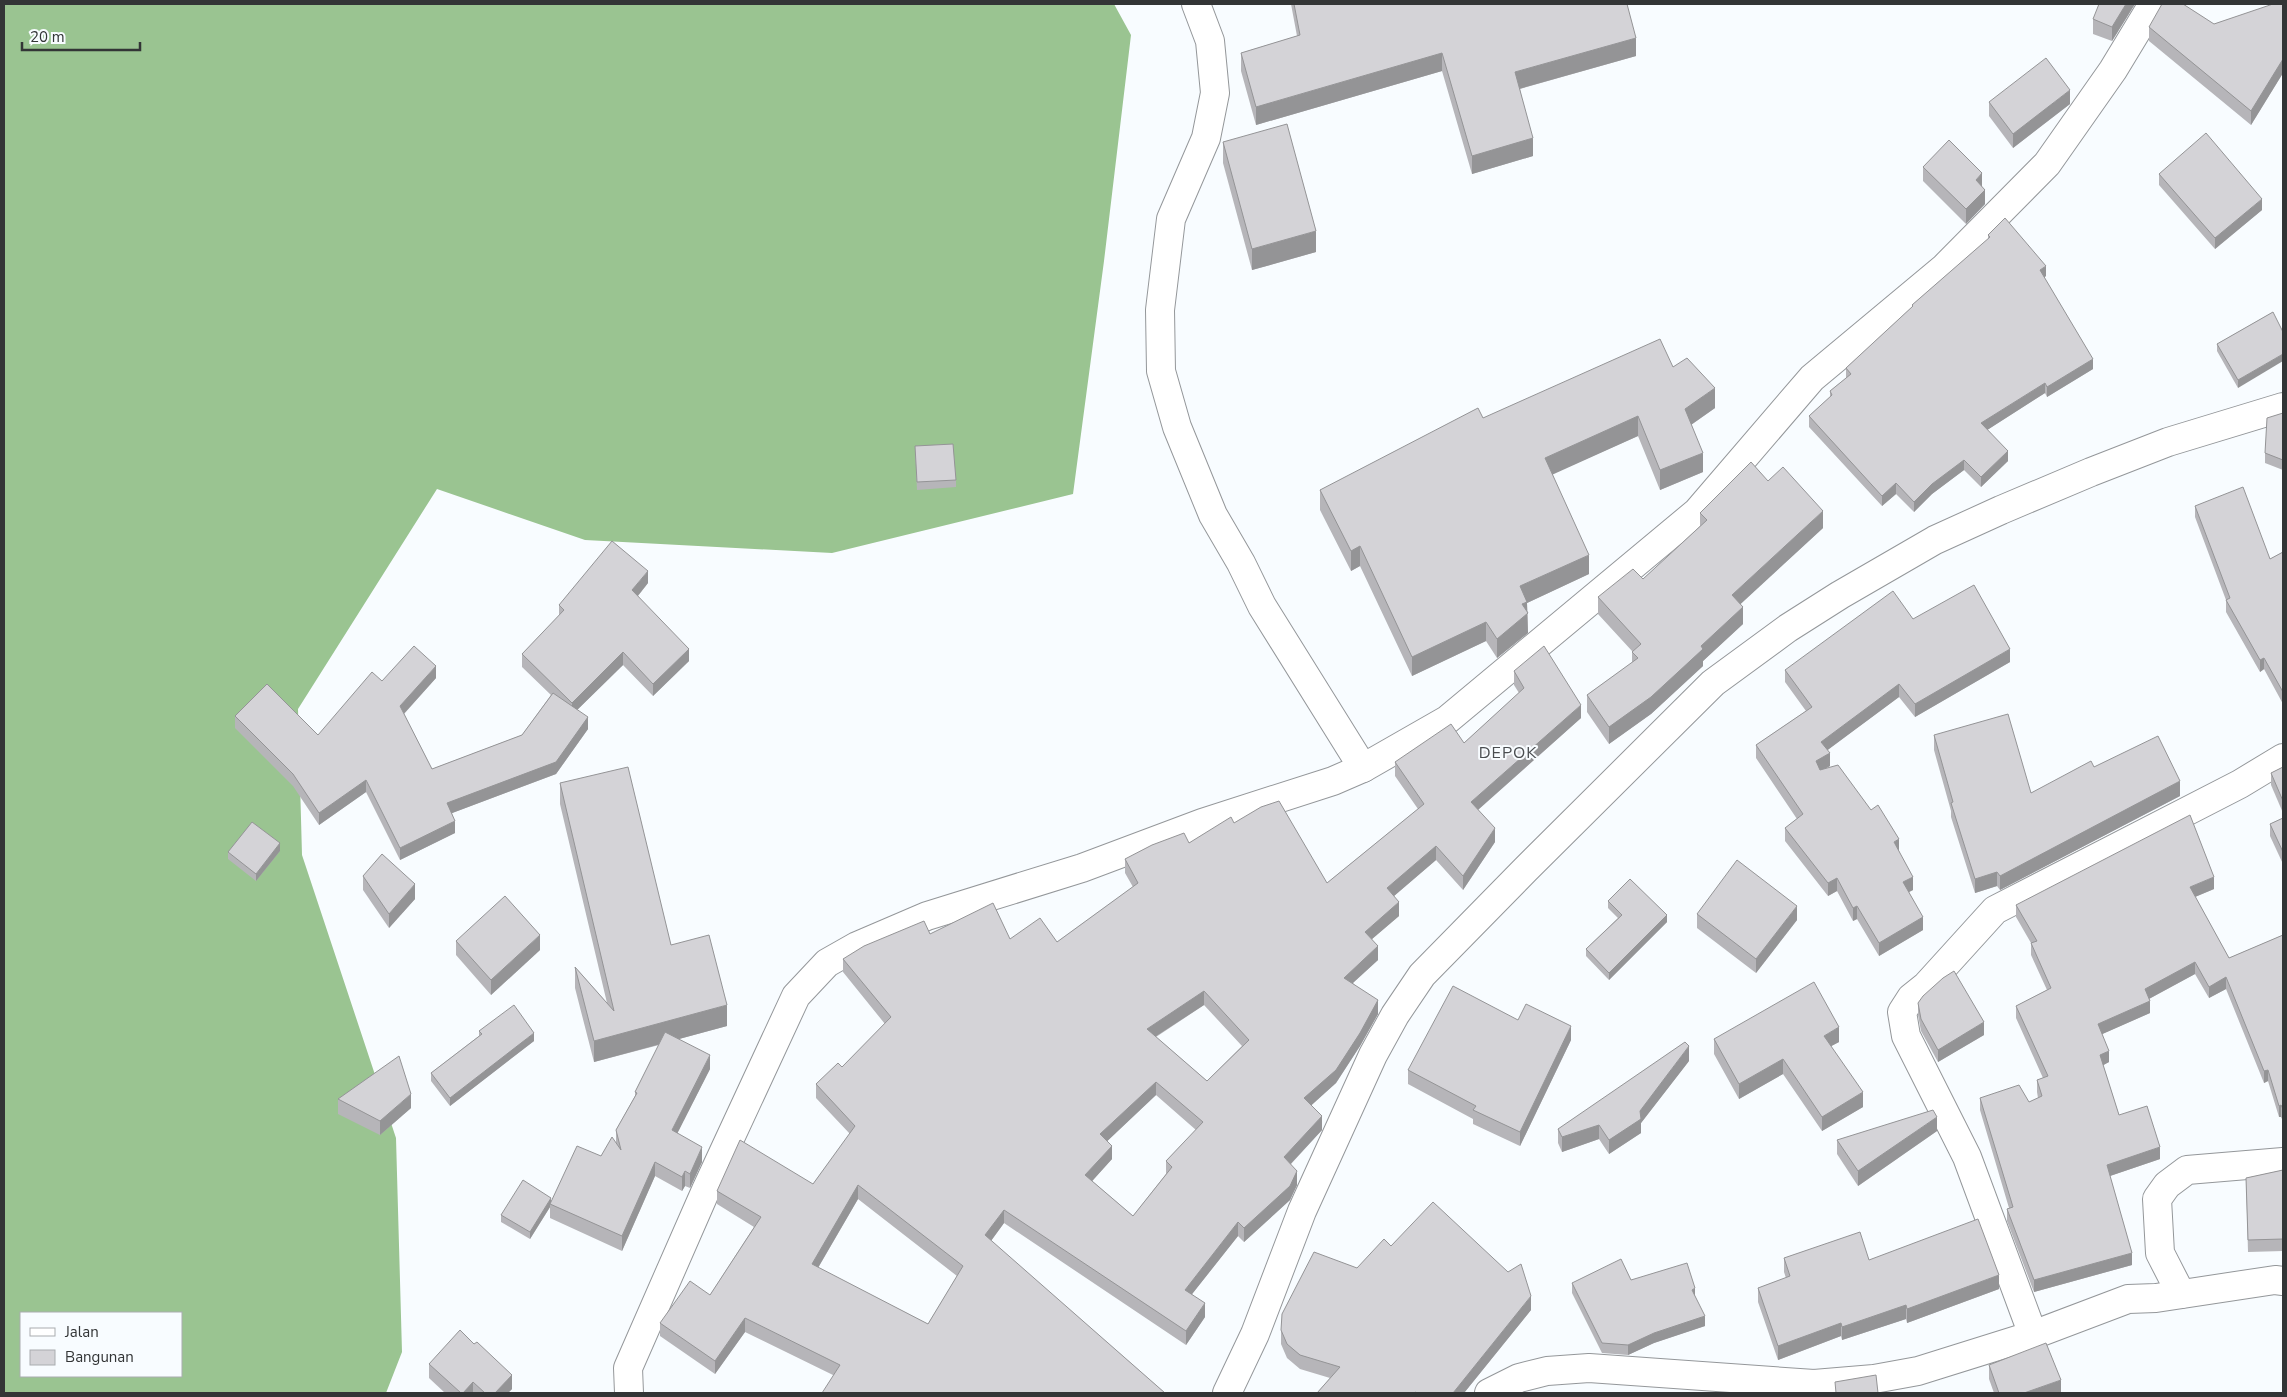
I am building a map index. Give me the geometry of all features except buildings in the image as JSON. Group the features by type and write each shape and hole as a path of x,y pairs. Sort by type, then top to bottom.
{"street":[{"path":"1196,4 1210,41 1215,93 1206,138 1172,219 1160,310 1161,371 1177,427 1212,515 1241,563 1262,606 1363,768"},
{"path":"629,1393 628,1368 706,1190 796,996 827,963 857,946 926,916 1082,868 1202,823 1333,781 1363,768 1447,720 1697,512 1812,378 1944,268 2047,164 2113,70 2153,4"},
{"path":"1227,1393 1255,1334 1302,1211 1373,1055 1395,1015 1422,975 1616,778 1713,683 1788,628 1935,540 2100,468 2168,442 2283,407"},
{"path":"2033,1335 1967,1157 1906,1036 1902,1012 1911,998 1926,986 1995,910 2240,784 2283,758"},
{"path":"2181,1294 2160,1253 2157,1199 2167,1185 2187,1170 2283,1162"},
{"path":"1490,1393 1520,1378 1547,1370 1589,1368 1814,1384 1874,1379 1918,1371 2033,1335 2128,1300 2275,1280 2283,1281"}],"green space":[{"path":"4,4 1114,4 1131,35 1104,261 1073,494 832,553 585,540 437,489 298,709 302,855 396,1138 402,1352 386,1393 4,1393"}],"district":[{"name":"DEPOK","path":"1508,753"}]}
